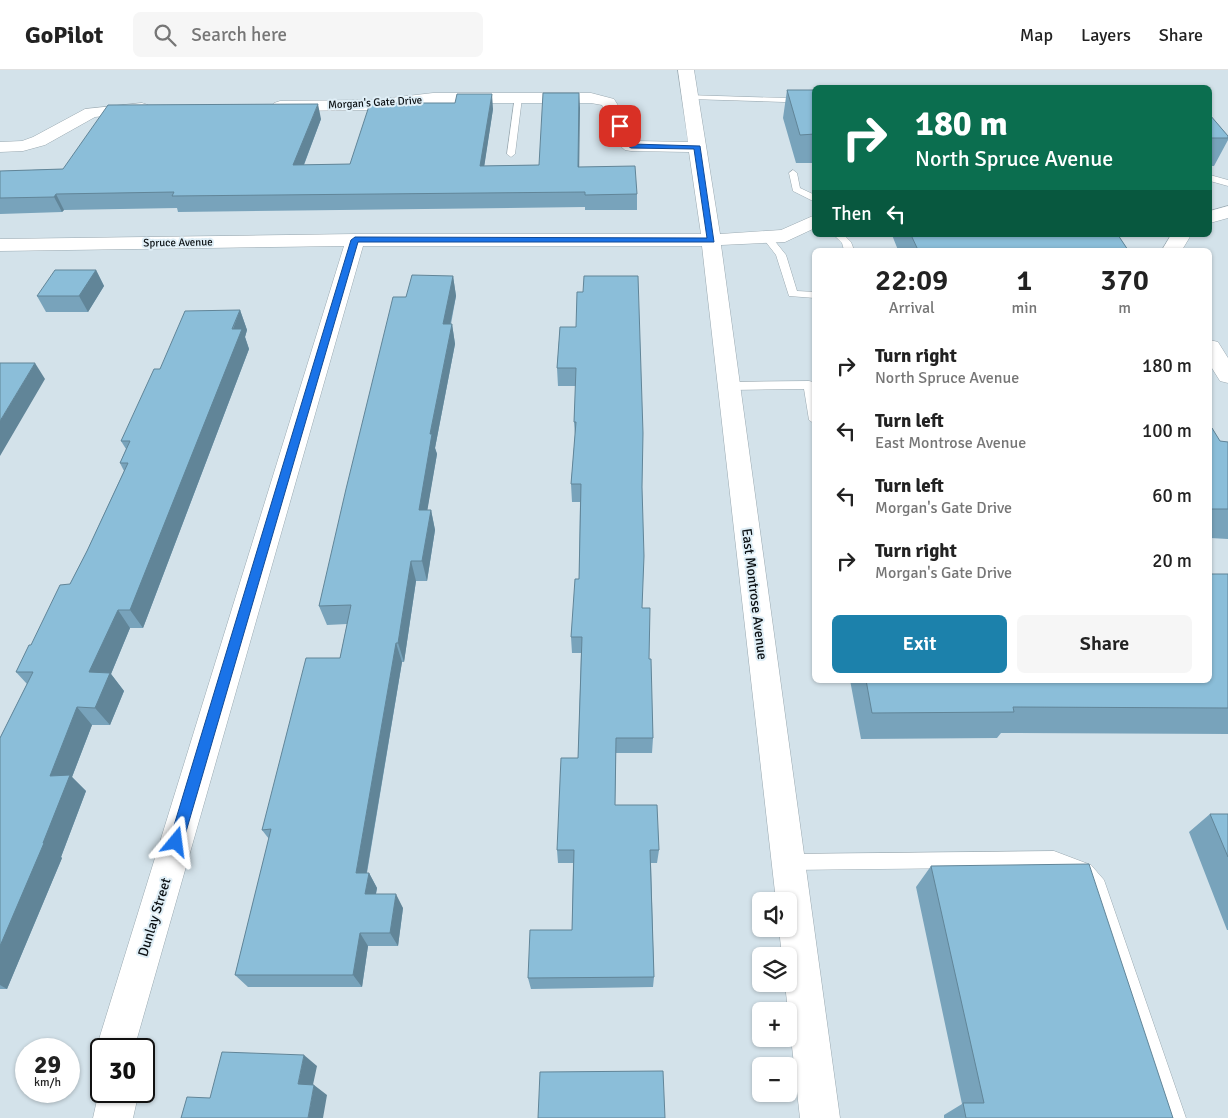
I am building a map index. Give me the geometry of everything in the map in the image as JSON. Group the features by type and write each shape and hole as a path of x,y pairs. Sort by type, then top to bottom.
{"street":[{"name":"East Montrose Avenue","path":"686,70 711,240 820,1118"},
{"name":"Morgan's Gate Drive","path":"264,106 373,104 433,98 591,98 608,102 614,110 620,126 620,139 631,146 698,147"},
{"path":"0,147 22,146 39,141 91,112 156,108"},
{"path":"1212,216 1228,212"},
{"name":"Spruce Avenue","path":"1,247 355,240 711,240 785,236 812,222"},
{"path":"1173,248 1180,237"},
{"name":"Dunlay Street","path":"117,1038 355,240"},
{"path":"1212,350 1228,376"},
{"path":"112,1118 117,1103"}],"lane":[{"path":"690,97 812,101"},
{"path":"511,154 518,98"},
{"path":"793,173 796,189 812,197"},
{"path":"1212,179 1228,183"},
{"path":"767,237 781,255 793,294 812,295"},
{"path":"841,237 848,248"},
{"path":"729,386 812,386"},
{"path":"788,862 1054,859 1085,871 1098,886 1176,1118"}],"building":[{"path":"787,90 812,90 812,134 800,135"},
{"path":"543,93 579,93 578,167 635,166 637,194 585,195 585,192 172,196 174,192 56,194 54,197 0,198 0,171 63,169 108,105 318,104 293,165 350,164 370,103 455,103 457,94 492,94 480,166 539,165"},
{"path":"1212,117 1228,136 1228,138 1212,138"},
{"path":"912,237 1119,237 1127,248 917,248"},
{"path":"55,270 96,270 79,296 37,296"},
{"path":"412,275 453,276 443,324 452,324 430,434 432,434 419,510 431,510 422,561 411,561 356,873 369,873 365,894 396,894 390,933 360,933 353,975 235,975 271,829 262,830 306,658 340,658 351,605 319,606 393,297 406,297"},
{"path":"584,276 638,276 643,433 644,556 642,608 650,608 649,659 651,659 653,738 616,738 615,805 657,805 659,850 650,850 654,977 528,978 530,930 572,930 574,850 557,850 561,758 578,758 582,637 571,637 575,579 579,579 581,484 571,484 576,422 574,422 576,368 557,368 560,327 576,327 577,292 583,292"},
{"path":"240,310 232,329 242,329 130,610 118,610 89,672 110,673 95,708 77,707 50,776 70,775 44,843 0,946 0,738 33,672 16,672 60,585 70,584 87,551 128,463 120,463 130,441 121,441 154,369 160,369 185,311"},
{"path":"0,363 35,363 0,421"},
{"path":"1212,428 1220,441 1228,442 1228,509 1212,509"},
{"path":"1212,574 1228,574 1228,708 1013,707 1014,712 872,713 867,683 1212,683"},
{"path":"1210,814 1228,814 1228,857"},
{"path":"1089,864 1173,1118 966,1118 963,1103 984,1103 931,866"},
{"path":"222,1052 304,1055 298,1084 314,1085 308,1118 181,1118 187,1097 210,1098"},
{"path":"663,1071 665,1118 538,1118 540,1072"}],"route":[{"path":"176,842 355,240 711,240 698,147 631,146 620,139 620,126"}]}
